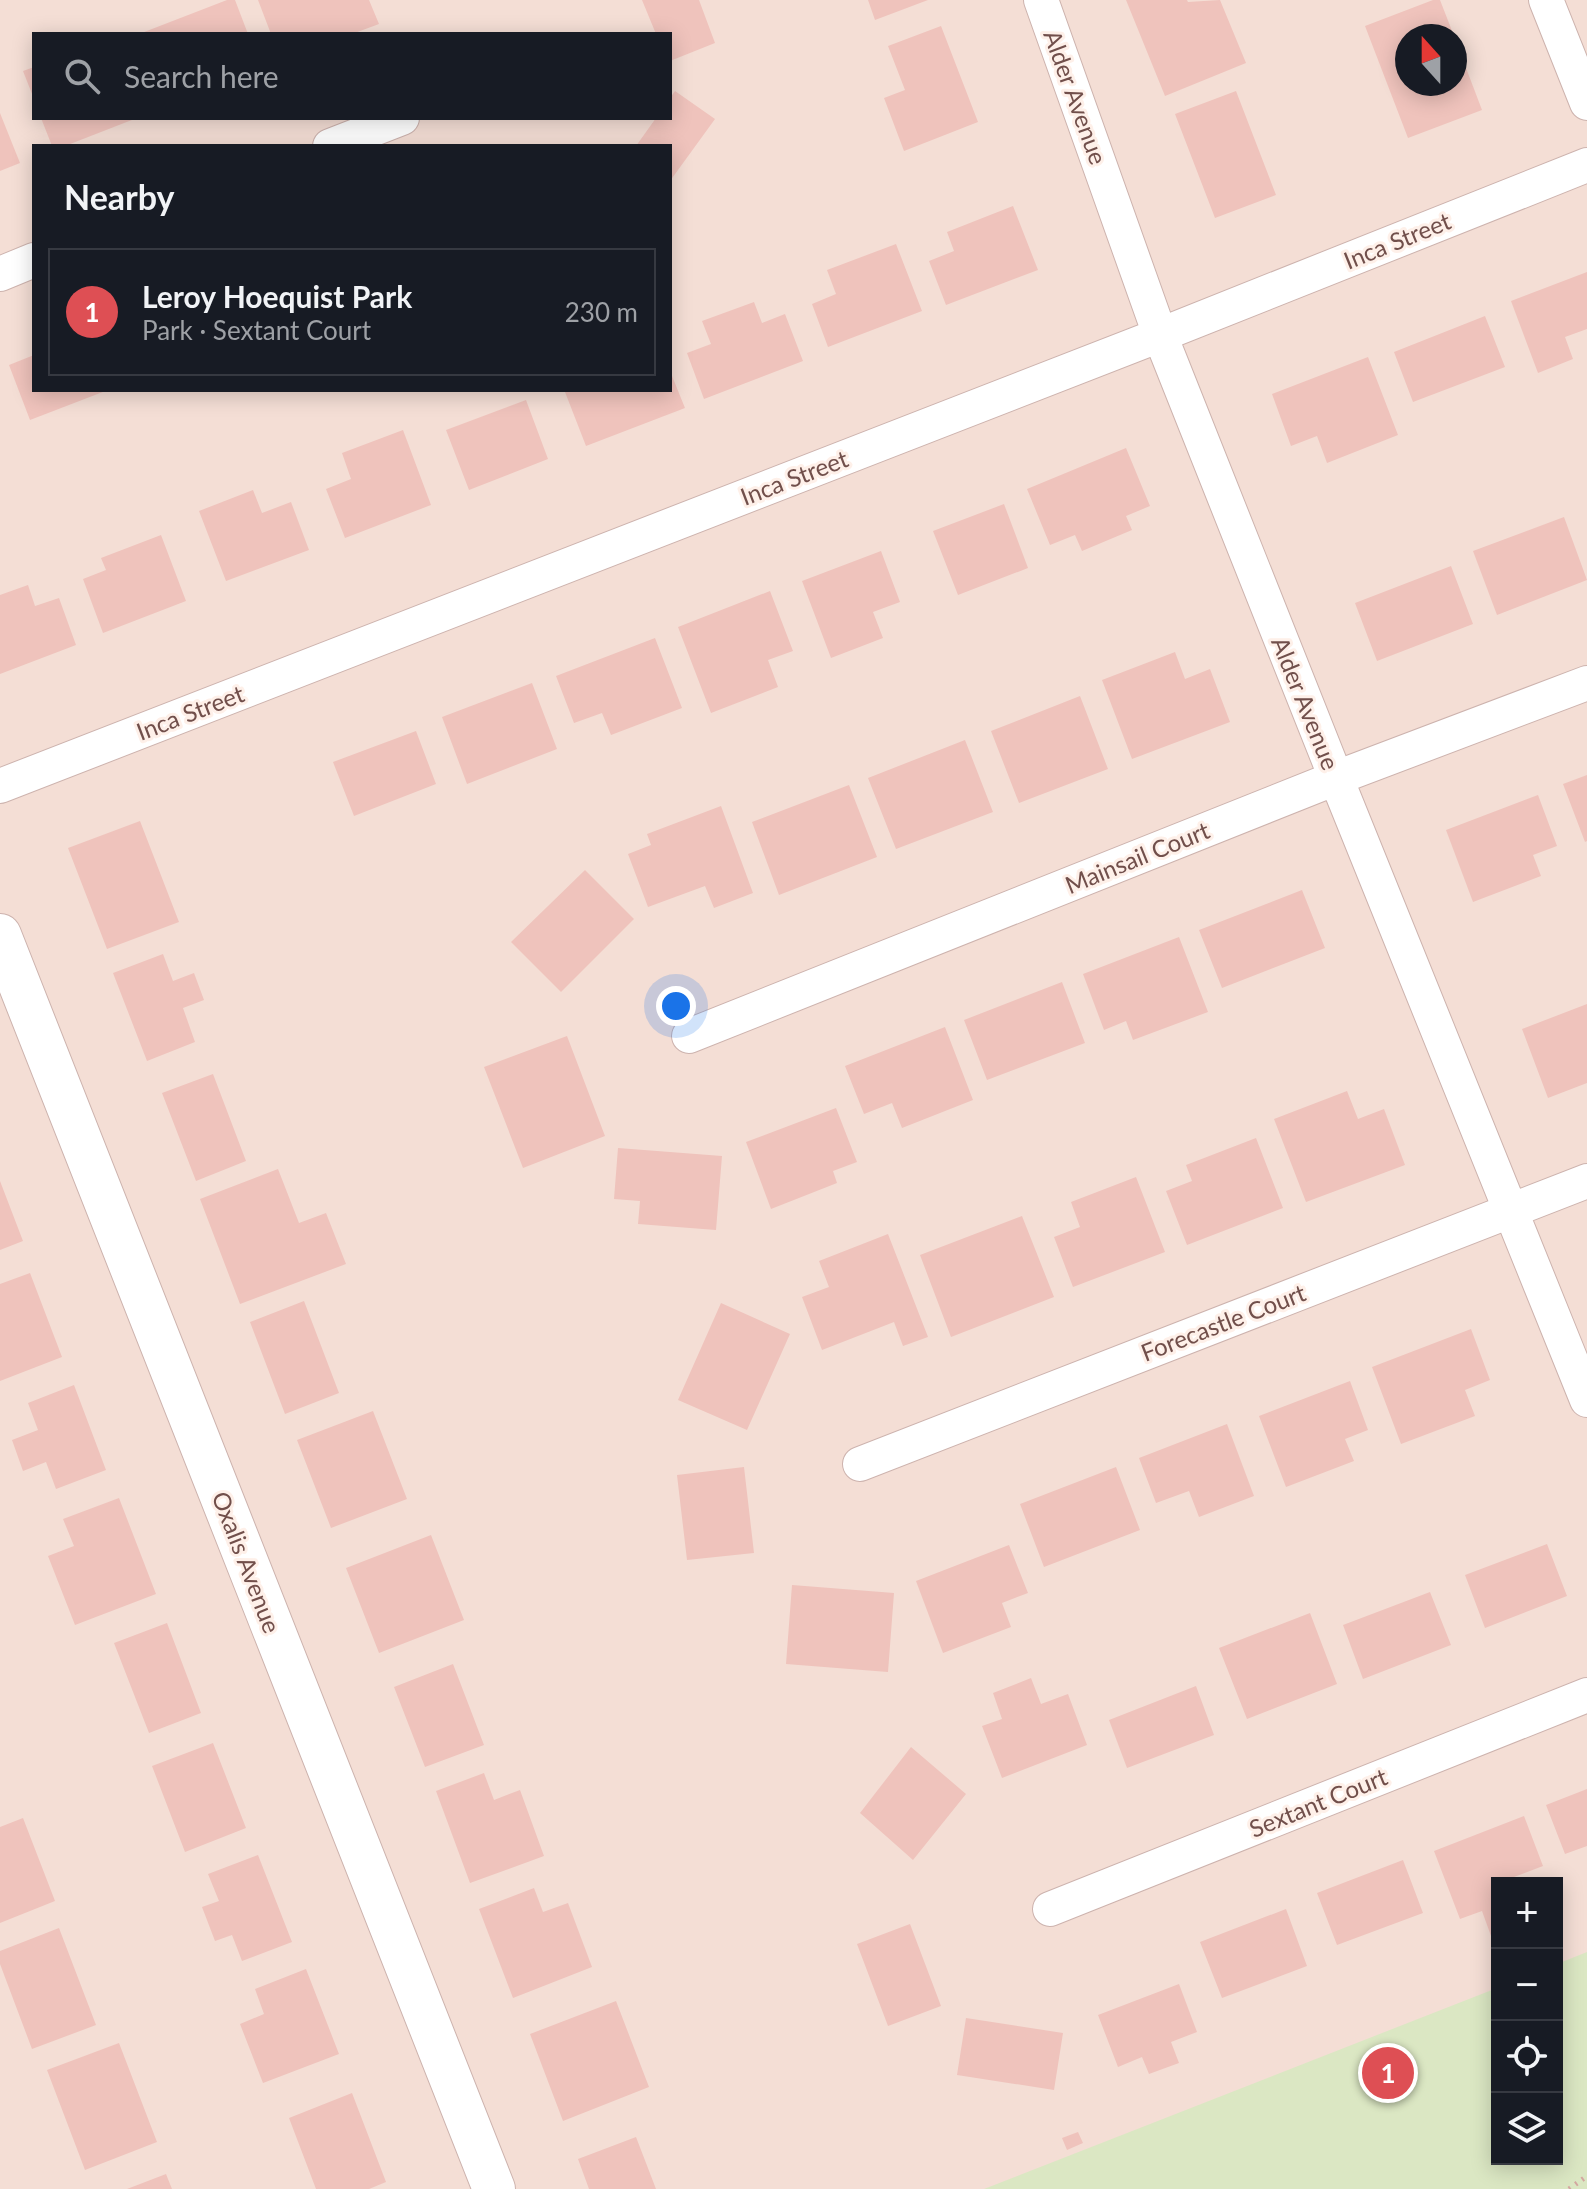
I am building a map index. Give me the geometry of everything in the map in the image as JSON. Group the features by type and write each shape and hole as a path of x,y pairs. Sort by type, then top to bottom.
{"street":[{"name":"Alder Avenue","path":"1041,0 1160,335 1587,1400"},
{"path":"1546,0 1587,103"},
{"path":"335,144 397,120"},
{"name":"Inca Street","path":"0,786 1160,335 1587,165"},
{"path":"0,274 32,261"},
{"name":"Mainsail Court","path":"689,1036 1336,778 1587,683"},
{"name":"Oxalis Avenue","path":"0,935 494,2189"},
{"name":"Forecastle Court","path":"860,1464 1587,1181"},
{"name":"Sextant Court","path":"1050,1909 1587,1695"}],"path":[{"path":"1569,2189 1587,2176"}],"shaded area":[{"path":"0,0 1587,0 1587,2189 0,2189"}],"green space":[{"path":"1587,1952 1587,2189 984,2189 1491,1990 1491,2165 1563,2165 1563,1962"}],"building":[{"path":"227,0 235,0 247,32 144,32"},
{"path":"258,0 369,0 379,24 357,32 270,32"},
{"path":"642,0 699,0 715,43 672,60 672,32 655,32"},
{"path":"868,0 928,0 875,20"},
{"path":"1126,0 1220,0 1246,63 1165,96"},
{"path":"1440,0 1449,24 1395,24 1395,96 1467,96 1467,71 1482,110 1408,138 1365,26"},
{"path":"941,26 978,122 904,151 884,98 905,90 888,46"},
{"path":"32,68 32,94 23,71"},
{"path":"675,91 715,119 672,178 672,144 637,144 655,120 672,120 672,95"},
{"path":"1236,91 1276,195 1215,218 1175,114"},
{"path":"0,113 20,163 0,171"},
{"path":"42,120 132,120 70,144 51,144"},
{"path":"1013,206 1038,270 946,305 929,261 954,251 947,232"},
{"path":"896,244 922,311 828,347 812,304 836,294 827,270"},
{"path":"1587,272 1587,329 1565,337 1573,359 1538,373 1511,301"},
{"path":"754,302 762,323 785,314 803,361 704,399 687,353 711,344 702,321"},
{"path":"1485,316 1505,367 1413,402 1394,352"},
{"path":"32,356 32,392 103,392 30,420 9,365"},
{"path":"1368,357 1398,435 1327,463 1317,436 1291,446 1272,394"},
{"path":"672,376 685,408 586,446 565,392 672,392"},
{"path":"526,400 548,459 469,490 446,430"},
{"path":"403,430 431,505 345,538 326,489 351,479 342,453"},
{"path":"1126,448 1150,506 1126,516 1132,530 1082,551 1075,535 1050,545 1027,489"},
{"path":"253,490 262,513 291,502 309,550 226,581 199,511"},
{"path":"1004,504 1028,568 958,595 933,531"},
{"path":"1564,517 1587,580 1497,615 1473,551"},
{"path":"161,535 186,601 103,633 83,579 106,570 101,558"},
{"path":"881,551 900,602 873,612 883,638 831,658 802,581"},
{"path":"1451,566 1473,624 1377,661 1355,603"},
{"path":"28,585 35,606 59,598 76,645 0,674 0,595"},
{"path":"770,591 793,651 768,660 778,687 711,713 678,627"},
{"path":"655,638 682,708 611,735 602,713 574,723 556,676"},
{"path":"1175,652 1185,679 1210,669 1230,722 1132,759 1102,680"},
{"path":"532,683 557,749 467,784 442,717"},
{"path":"1080,696 1108,769 1019,803 991,731"},
{"path":"416,731 436,784 354,816 333,762"},
{"path":"965,740 993,812 896,849 868,778"},
{"path":"1587,775 1587,841 1585,842 1563,784"},
{"path":"849,785 877,857 779,895 752,822"},
{"path":"1538,795 1557,846 1533,855 1541,876 1473,902 1446,830"},
{"path":"721,806 753,893 714,908 705,886 648,907 628,854 651,845 647,834"},
{"path":"140,821 179,922 107,949 68,848"},
{"path":"585,870 634,919 561,992 511,942"},
{"path":"1302,890 1325,948 1222,988 1199,930"},
{"path":"1179,937 1208,1012 1133,1040 1126,1021 1104,1030 1083,974"},
{"path":"163,954 173,981 194,973 204,1000 183,1008 195,1042 147,1061 113,973"},
{"path":"1062,982 1085,1043 987,1080 964,1020"},
{"path":"1587,1004 1587,1083 1548,1098 1522,1029"},
{"path":"945,1027 973,1100 902,1128 892,1103 864,1114 845,1066"},
{"path":"567,1036 605,1136 523,1168 484,1067"},
{"path":"213,1074 246,1161 196,1181 162,1093"},
{"path":"1347,1091 1358,1119 1384,1109 1405,1165 1306,1202 1274,1119"},
{"path":"836,1108 857,1162 833,1171 837,1183 771,1209 746,1142"},
{"path":"1256,1138 1283,1208 1187,1245 1166,1191 1192,1181 1186,1165"},
{"path":"618,1148 722,1156 716,1230 638,1224 640,1201 614,1199"},
{"path":"278,1169 299,1223 326,1213 346,1264 240,1304 200,1199"},
{"path":"1136,1177 1165,1252 1073,1287 1054,1237 1080,1227 1071,1202"},
{"path":"0,1181 23,1241 0,1250"},
{"path":"1022,1216 1054,1297 951,1337 920,1255"},
{"path":"888,1234 928,1337 903,1346 894,1322 822,1350 802,1297 829,1287 819,1261"},
{"path":"30,1273 62,1357 0,1381 0,1284"},
{"path":"304,1301 339,1393 285,1414 250,1322"},
{"path":"721,1303 790,1334 747,1430 678,1400"},
{"path":"1471,1329 1490,1380 1465,1390 1475,1416 1401,1444 1372,1367"},
{"path":"1350,1381 1368,1430 1345,1439 1354,1461 1286,1487 1259,1416"},
{"path":"74,1385 106,1470 56,1489 46,1462 23,1471 12,1440 38,1430 28,1403"},
{"path":"373,1411 407,1499 331,1528 297,1440"},
{"path":"1227,1424 1254,1496 1199,1517 1189,1491 1156,1503 1139,1458"},
{"path":"744,1467 754,1553 687,1560 677,1475"},
{"path":"1116,1467 1140,1530 1044,1567 1020,1504"},
{"path":"119,1498 156,1594 75,1625 48,1556 74,1546 63,1519"},
{"path":"431,1535 464,1620 379,1653 346,1568"},
{"path":"1547,1544 1567,1596 1485,1628 1465,1575"},
{"path":"1009,1545 1028,1593 1002,1603 1011,1627 943,1653 916,1581"},
{"path":"792,1585 894,1593 888,1672 786,1664"},
{"path":"1430,1592 1451,1645 1363,1679 1343,1625"},
{"path":"1310,1613 1337,1684 1247,1719 1219,1648"},
{"path":"167,1623 201,1713 149,1733 114,1643"},
{"path":"453,1664 484,1745 425,1767 394,1687"},
{"path":"1031,1678 1041,1704 1068,1694 1087,1745 1002,1778 982,1726 1002,1719 993,1693"},
{"path":"1196,1686 1214,1735 1127,1768 1109,1720"},
{"path":"213,1743 246,1828 185,1852 152,1766"},
{"path":"911,1747 966,1794 913,1860 860,1813"},
{"path":"484,1773 494,1800 520,1790 544,1856 470,1883 436,1791"},
{"path":"1587,1789 1587,1846 1565,1854 1546,1805"},
{"path":"1524,1816 1543,1866 1514,1877 1491,1877 1491,1936 1482,1911 1460,1919 1434,1851"},
{"path":"23,1818 55,1901 0,1923 0,1827"},
{"path":"258,1855 292,1942 242,1961 232,1935 215,1941 202,1907 219,1901 208,1874"},
{"path":"1403,1860 1423,1913 1337,1945 1317,1893"},
{"path":"534,1888 543,1912 568,1903 592,1967 513,1998 479,1909"},
{"path":"1286,1909 1307,1966 1222,1998 1200,1942"},
{"path":"910,1924 941,2006 888,2026 857,1944"},
{"path":"59,1928 96,2025 32,2049 0,1964 0,1951"},
{"path":"306,1969 339,2054 263,2083 240,2024 264,2014 255,1989"},
{"path":"1179,1984 1197,2032 1171,2042 1179,2063 1149,2074 1142,2057 1118,2067 1098,2015"},
{"path":"616,2001 649,2087 563,2121 530,2034"},
{"path":"966,2018 1063,2033 1054,2090 957,2075"},
{"path":"119,2043 157,2142 85,2170 47,2070"},
{"path":"352,2093 386,2182 369,2189 316,2189 289,2118"},
{"path":"1078,2132 1083,2143 1067,2150 1062,2138"},
{"path":"636,2137 656,2189 589,2189 578,2159"},
{"path":"166,2174 172,2189 127,2189"}],"place":[{"name":"Leroy Hoequist Park","path":"1388,2073"}]}
